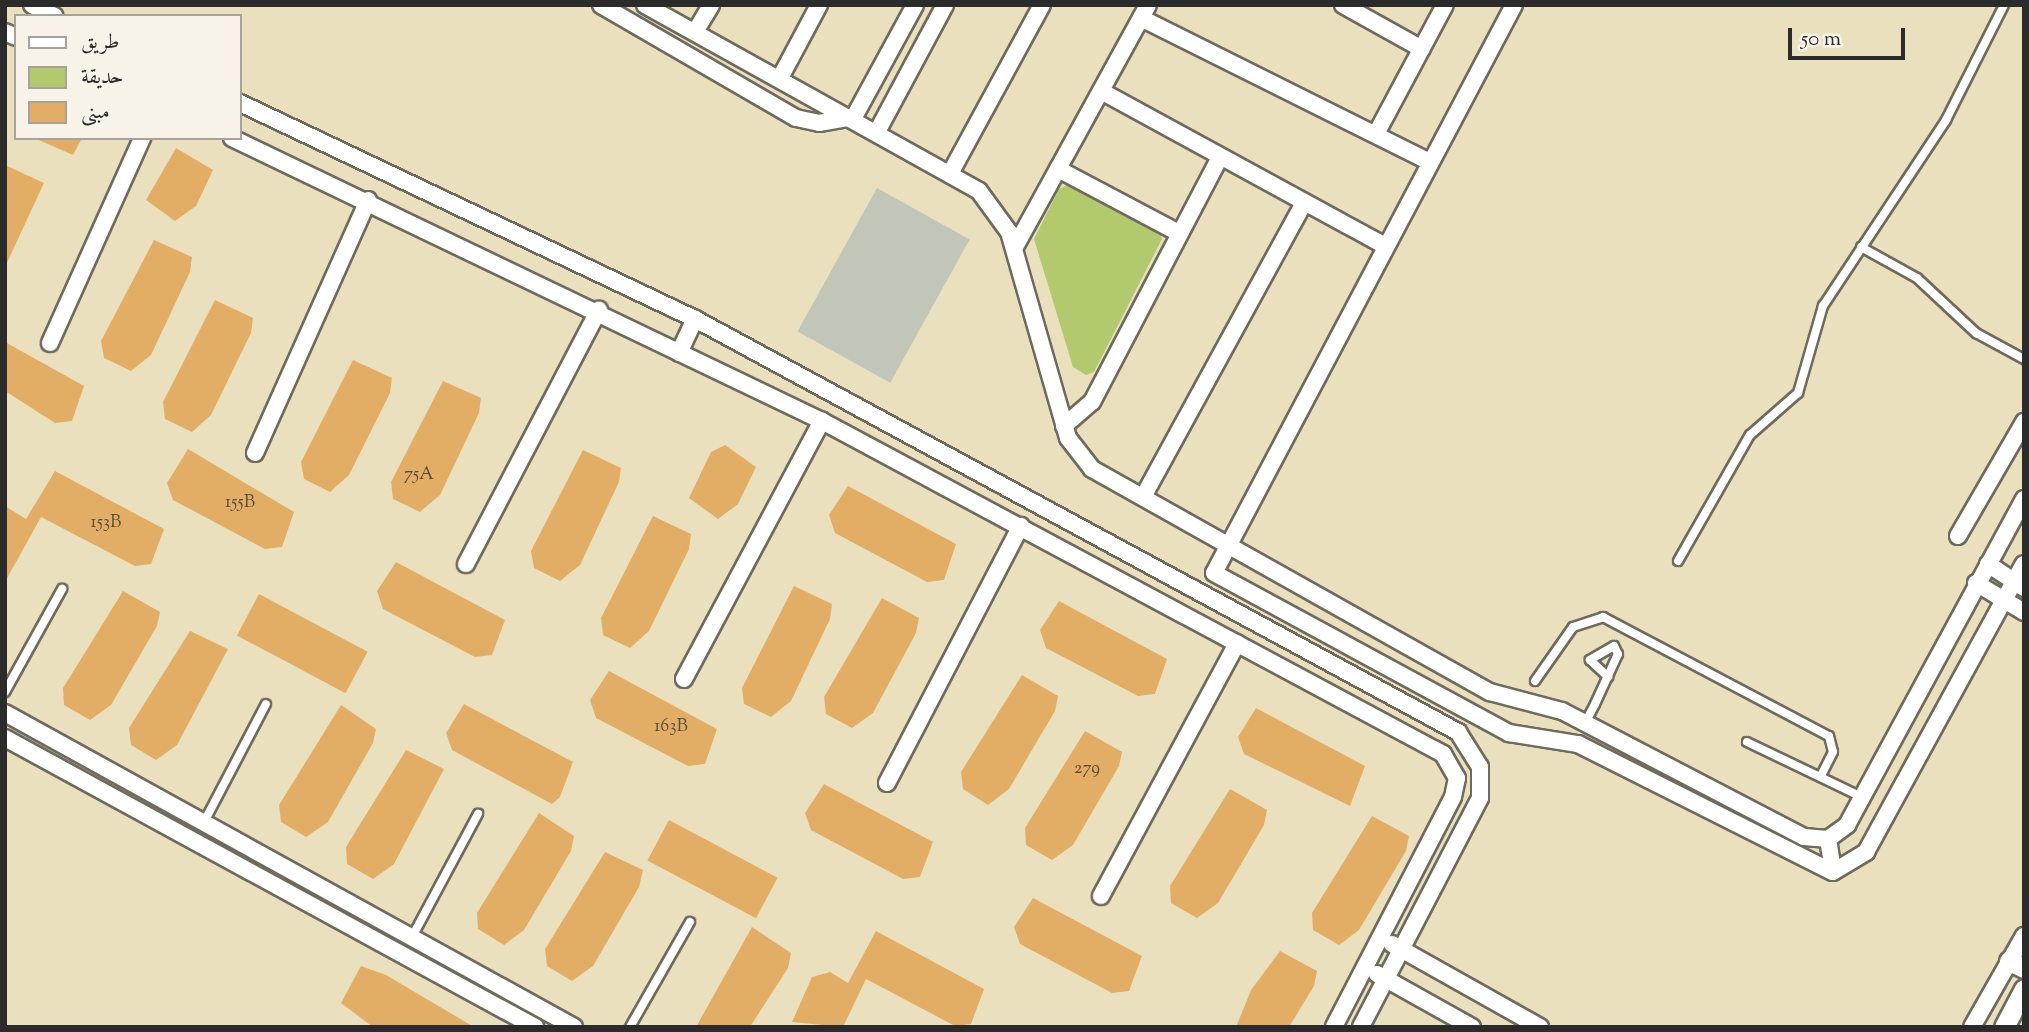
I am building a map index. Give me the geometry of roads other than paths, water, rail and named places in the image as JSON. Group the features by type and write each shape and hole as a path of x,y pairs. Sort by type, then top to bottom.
{"street":[{"path":"32,5 51,14"},
{"path":"601,5 796,118 819,123 854,117"},
{"path":"645,5 952,170 991,203 1015,247 1064,426 1091,469 1231,544 1490,692 1552,707 1804,837 1828,839 1847,825 1976,583 2024,499"},
{"path":"695,32 711,5"},
{"path":"780,78 819,5"},
{"path":"854,117 915,5"},
{"path":"878,130 945,5"},
{"path":"952,170 1042,5"},
{"path":"1343,5 1422,49"},
{"path":"1376,134 1445,5"},
{"path":"1514,5 1214,573 1509,733 1578,744 1833,872"},
{"path":"1015,247 1144,12 1430,162"},
{"path":"1101,91 1385,246"},
{"path":"242,104 695,319 1458,732 1480,767 1480,798 1361,1027"},
{"path":"50,343 141,140"},
{"path":"236,140 599,310 678,353 822,421 1443,754 1455,769 1453,797 1334,1027"},
{"path":"1064,426 1092,402 1220,157"},
{"path":"1058,169 1179,233"},
{"path":"256,453 368,200"},
{"path":"1143,497 1304,202"},
{"path":"466,564 599,310"},
{"path":"678,353 695,319"},
{"path":"1958,536 2023,420"},
{"path":"684,679 822,421"},
{"path":"887,783 1021,526"},
{"path":"1988,564 2019,584"},
{"path":"1833,872 1866,852 2004,600 2019,584 2024,564"},
{"path":"1273,605 1290,578"},
{"path":"1976,583 2024,612"},
{"path":"1101,896 1237,643"},
{"path":"5,713 574,1027"},
{"path":"5,738 535,1027"},
{"path":"1828,839 1833,872"},
{"path":"1972,1027 2016,964 2024,936"},
{"path":"1381,938 1540,1027"},
{"path":"1366,967 1472,1027"},
{"path":"2004,1027 2024,989"}],"lane":[{"path":"1678,561 1750,435 1798,393 1819,315 1861,247 1947,120 2004,5"},
{"path":"1861,247 1917,278 1976,333 2024,359"},
{"path":"5,692 62,589"},
{"path":"1535,681 1573,627 1603,617 1829,736 1833,752 1820,777"},
{"path":"1585,723 1608,677"},
{"path":"204,822 266,704"},
{"path":"1746,742 1862,797"},
{"path":"412,937 478,814"},
{"path":"630,1027 690,922"}]}
